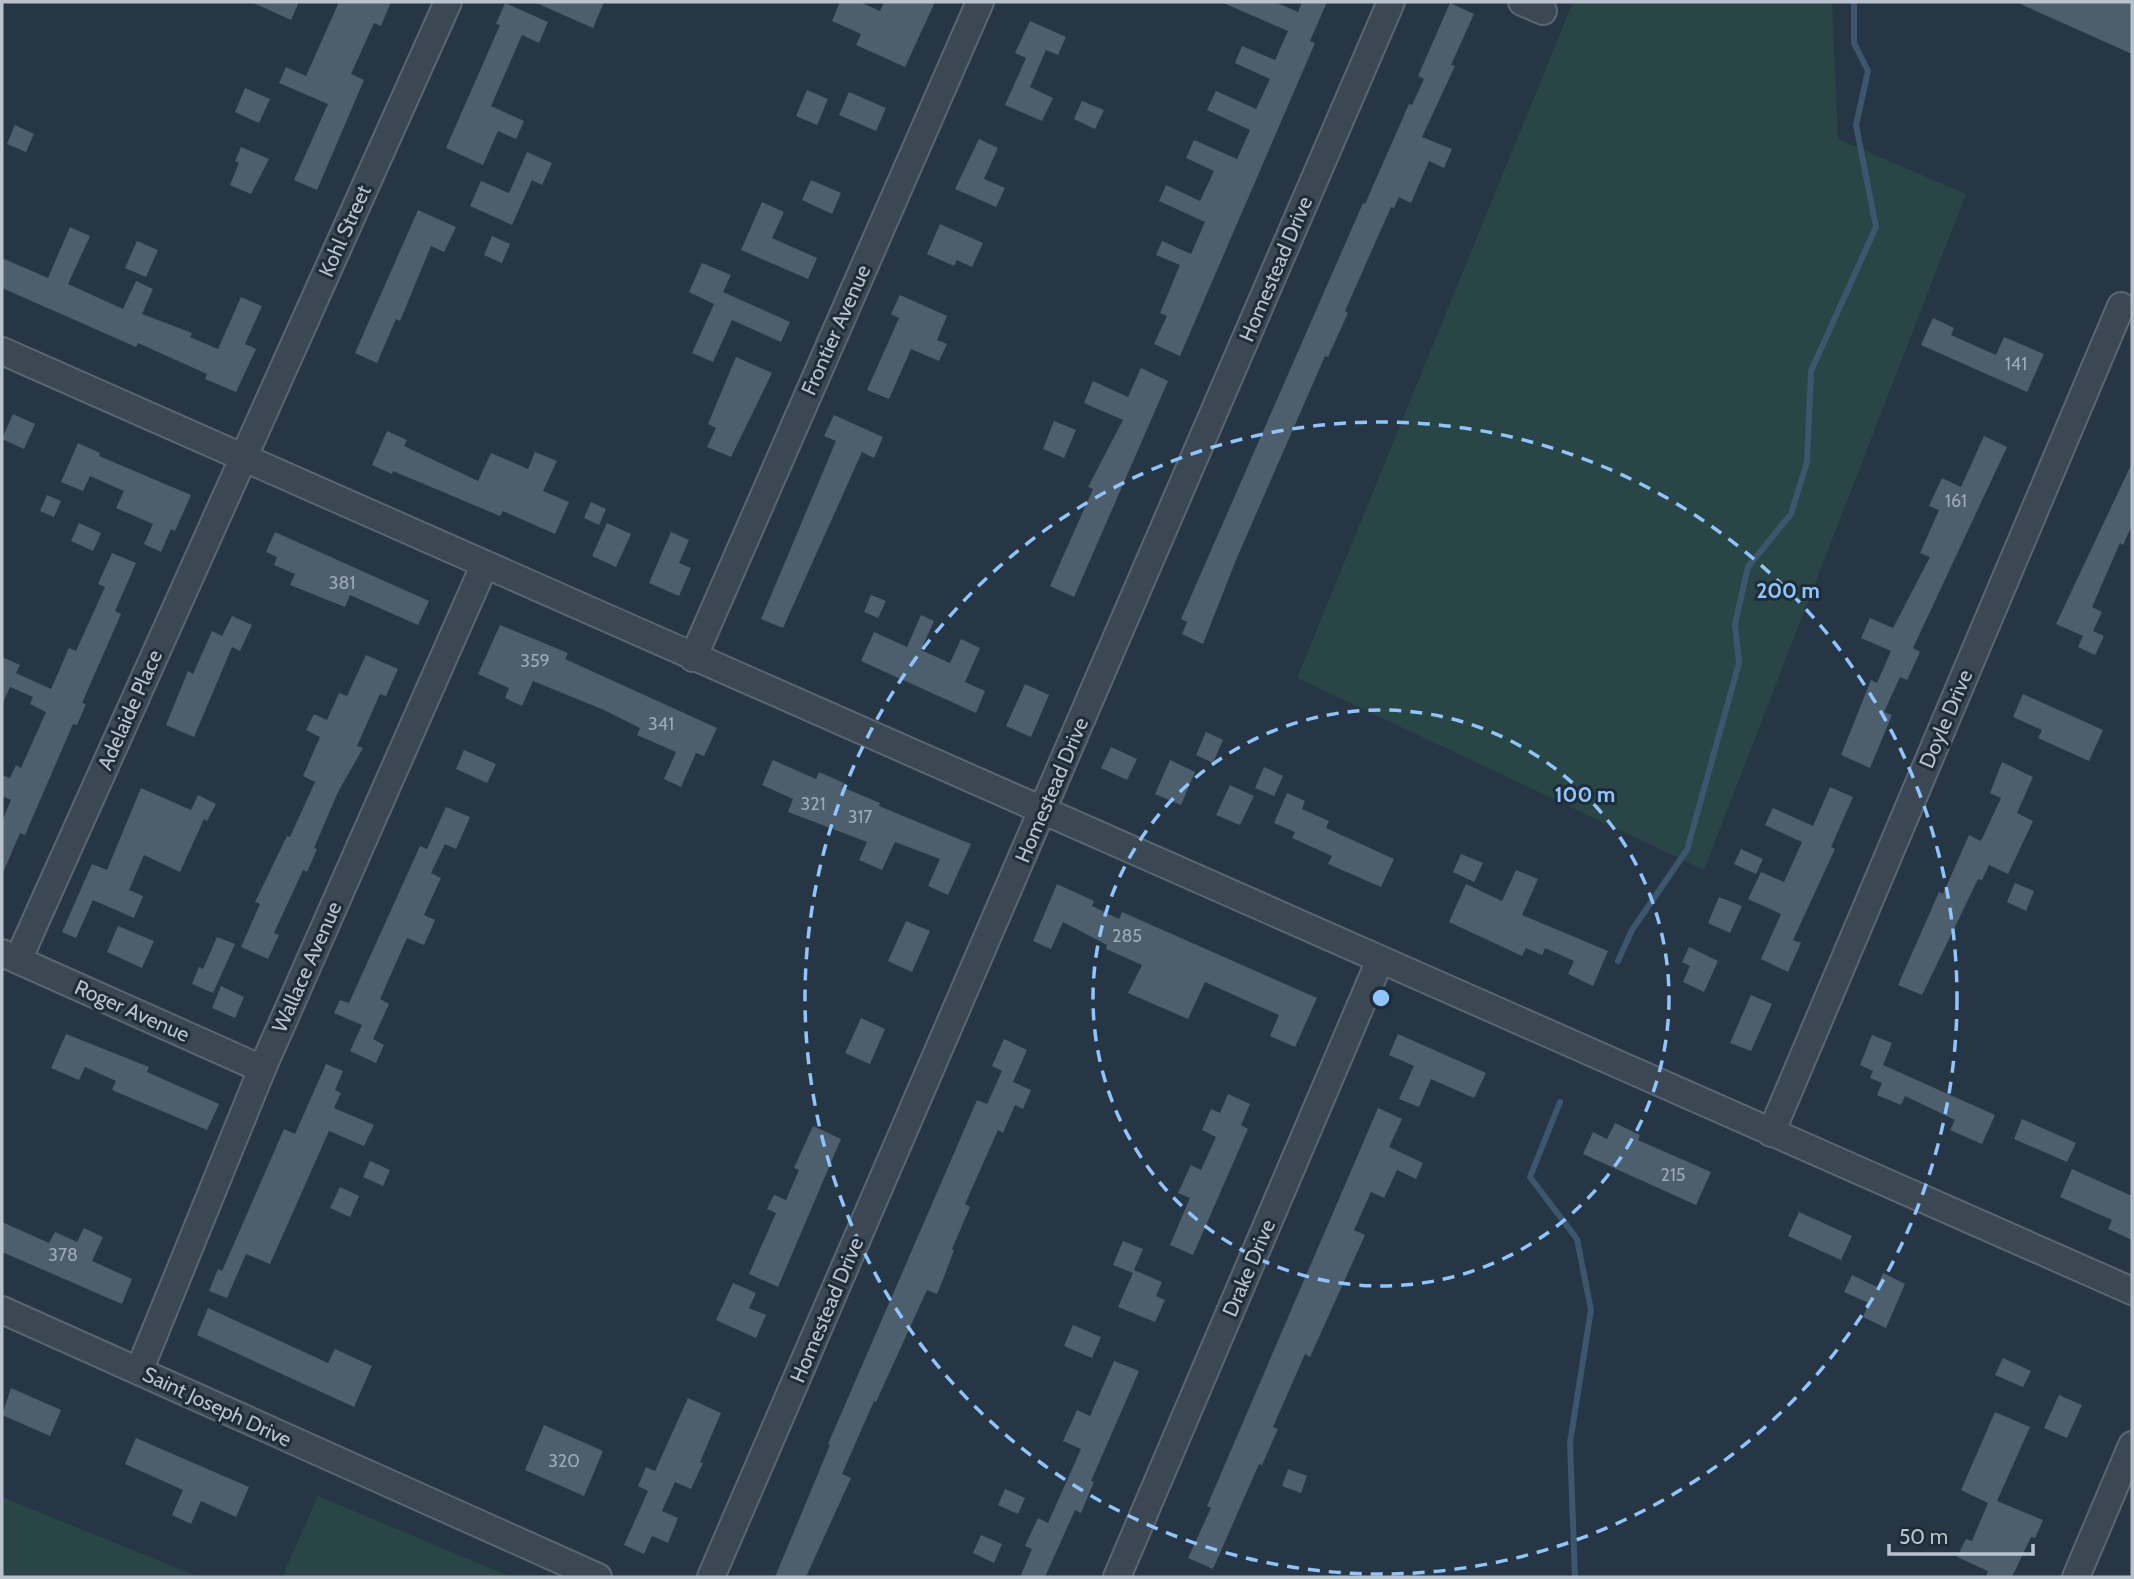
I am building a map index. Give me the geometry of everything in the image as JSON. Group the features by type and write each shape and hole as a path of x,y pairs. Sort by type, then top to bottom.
{"street":[{"name":"Kohl Street","path":"243,460 448,2"},
{"name":"Frontier Avenue","path":"693,658 980,2"},
{"name":"Homestead Drive","path":"711,1577 1391,2"},
{"name":"Doyle Drive","path":"1771,1133 2121,306"},
{"path":"2,351 243,460 2132,1291"},
{"name":"Adelaide Place","path":"10,956 243,460"},
{"name":"Wallace Avenue","path":"139,1371 262,1069 484,566"},
{"name":"Roger Avenue","path":"10,956 262,1069"},
{"name":"Drake Drive","path":"1117,1577 1380,960"},
{"name":"Saint Joseph Drive","path":"2,1310 432,1506 598,1577"},
{"path":"2076,1577 2132,1445"}],"green space":[{"path":"1573,2 1832,2 1838,139 1966,194 1704,870 1297,678"},
{"path":"318,1496 511,1577 282,1577"},
{"path":"2,1497 199,1577 2,1577"}],"building":[{"path":"251,2 299,2 291,20"},
{"path":"339,2 391,2 381,26 374,23 351,74 364,80 317,190 294,180 328,104 279,83 286,67 306,76"},
{"path":"534,2 604,2 593,28"},
{"path":"840,2 860,2 880,11 884,2 935,2 905,67 856,45 861,34 832,21"},
{"path":"1221,2 1275,2 1298,12 1302,2 1327,2 1310,41 1315,43 1180,356 1154,344 1167,316 1160,313 1180,265 1156,255 1162,241 1191,254 1205,222 1159,201 1166,185 1200,201 1214,171 1186,158 1194,140 1237,159 1250,130 1207,110 1216,91 1256,109 1270,79 1235,63 1242,46 1275,60 1288,31"},
{"path":"2016,2 2132,2 2132,54"},
{"path":"505,3 548,22 539,43 522,35 491,106 524,121 516,139 498,131 483,165 446,148 500,25 496,24"},
{"path":"1450,3 1474,14 1451,65 1455,66 1422,137 1452,149 1444,168 1429,161 1411,203 1399,197 1394,208 1391,207 1345,311 1348,313 1328,357 1325,356 1236,560 1203,644 1182,634 1187,622 1181,619 1363,203 1365,204 1409,104 1412,105 1424,79 1418,76"},
{"path":"1030,21 1066,37 1058,55 1046,50 1030,87 1053,98 1042,121 1005,105 1026,58 1015,53"},
{"path":"245,88 270,99 259,123 235,112"},
{"path":"807,90 828,99 817,125 796,116"},
{"path":"849,92 886,108 876,131 839,115"},
{"path":"1082,101 1104,110 1095,129 1074,119"},
{"path":"15,125 34,134 26,152 7,144"},
{"path":"979,139 998,148 984,179 1005,188 996,207 955,189"},
{"path":"241,147 269,159 251,194 230,185 239,163 235,161"},
{"path":"527,152 552,163 542,185 532,180 512,225 470,206 481,181 509,193"},
{"path":"811,180 841,193 832,214 802,200"},
{"path":"762,202 784,212 772,238 817,258 808,279 741,250"},
{"path":"418,210 456,227 444,252 431,246 400,321 396,319 377,363 355,353"},
{"path":"940,224 983,243 972,267 957,260 954,266 927,254"},
{"path":"70,227 90,236 68,284 123,309 136,281 153,289 142,314 192,333 190,337 218,349 241,297 262,306 245,344 256,349 236,392 205,379 207,374 138,343 136,347 2,288 2,258 48,278"},
{"path":"492,236 510,244 502,263 484,255"},
{"path":"137,241 158,250 146,277 125,268"},
{"path":"702,263 731,275 723,292 790,322 781,342 732,320 713,362 692,353 714,304 689,292"},
{"path":"900,295 947,316 937,340 947,344 939,361 911,349 889,399 867,390 899,318 891,314"},
{"path":"1933,318 1954,328 1951,335 1996,355 2004,337 2044,354 2027,392 1921,345"},
{"path":"736,357 772,373 731,457 707,447 716,428 708,424"},
{"path":"1141,368 1168,381 1074,597 1050,586 1093,489 1088,487 1123,420 1084,403 1093,381 1128,397"},
{"path":"13,414 35,424 24,449 2,439"},
{"path":"834,415 883,437 874,458 862,452 783,628 761,619 836,441 824,436"},
{"path":"1054,421 1076,430 1064,458 1043,449"},
{"path":"387,431 407,440 404,446 478,481 491,453 528,469 535,452 557,461 543,491 569,502 555,534 503,511 500,516 393,471 392,474 372,465"},
{"path":"1984,436 2007,447 1913,648 1920,652 1907,680 1900,677 1884,712 1892,715 1870,768 1841,755 1871,680 1877,683 1891,651 1861,638 1870,618 1893,628 1930,557 1920,553 1939,510 1929,506 1942,478 1961,487"},
{"path":"78,443 100,453 99,456 191,495 175,531 171,529 161,552 144,544 153,524 116,508 124,491 90,476 83,491 61,482"},
{"path":"2132,463 2132,525 2123,545 2120,543 2092,607 2102,612 2093,631 2104,636 2095,655 2078,647 2083,636 2056,624"},
{"path":"47,495 61,501 54,517 40,511"},
{"path":"591,502 606,509 599,525 584,518"},
{"path":"79,523 101,533 93,551 71,541"},
{"path":"607,523 631,534 616,567 592,556"},
{"path":"275,532 429,601 418,625 350,595 345,607 290,585 295,574 274,565 277,557 266,552"},
{"path":"671,532 689,540 679,563 691,568 679,596 649,583"},
{"path":"112,553 136,563 115,611 121,614 82,703 86,704 77,725 73,724 25,835 20,833 2,875 2,821 11,800 2,796 2,775 10,778 16,765 21,768 46,712 30,704 33,697 10,687 2,705 2,657 20,665 16,673 51,689 69,648 76,651 105,587 98,584"},
{"path":"871,595 886,601 878,618 864,612"},
{"path":"921,615 934,621 921,650 950,663 961,639 980,648 965,682 985,691 976,713 861,661 874,632 907,647"},
{"path":"232,616 252,625 240,651 232,647 194,737 166,725 188,671 193,674 212,631 222,636"},
{"path":"500,625 568,653 565,659 717,728 704,756 696,753 681,787 664,779 676,752 637,735 640,728 533,681 522,706 505,698 509,688 478,674"},
{"path":"366,655 398,669 386,696 380,694 357,746 363,748 338,792 314,848 317,849 307,872 303,870 274,933 279,935 268,959 241,947 260,904 255,902 287,836 290,837 315,782 303,776 320,737 306,730 314,714 327,720 339,693 347,696"},
{"path":"1025,684 1049,695 1031,737 1006,726"},
{"path":"2023,694 2103,730 2089,761 2038,738 2042,730 2013,717"},
{"path":"1206,732 1223,740 1213,763 1196,755"},
{"path":"1111,747 1137,759 1127,780 1101,768"},
{"path":"464,750 496,764 487,783 456,769"},
{"path":"773,760 816,779 819,772 844,783 842,787 880,803 879,806 971,844 948,895 928,886 940,859 895,842 882,870 859,860 867,842 788,812 793,799 762,785"},
{"path":"1170,760 1195,772 1181,805 1155,794"},
{"path":"2002,762 2033,777 2017,813 2033,821 2008,874 1989,865 1982,880 1978,879 1922,995 1898,985 1939,892 1943,894 1969,835 1981,841 2001,798 1990,793"},
{"path":"1264,767 1283,776 1274,796 1255,788"},
{"path":"1230,785 1254,796 1240,825 1216,815"},
{"path":"1830,787 1853,797 1831,847 1835,849 1793,940 1801,943 1788,972 1761,959 1781,914 1748,899 1761,872 1784,882 1802,842 1765,825 1773,808 1813,826"},
{"path":"141,788 191,810 198,795 216,804 207,821 204,819 180,872 144,855 129,890 143,896 134,918 93,900 76,938 62,932 92,864 107,870"},
{"path":"1287,793 1305,801 1302,809 1329,821 1326,828 1394,859 1381,887 1328,864 1332,856 1292,838 1295,832 1274,823"},
{"path":"446,807 470,817 456,849 445,844 431,873 441,878 424,915 435,920 424,945 407,938 380,999 389,1004 373,1039 384,1045 376,1063 350,1051 362,1025 334,1013 340,1000 349,1003 420,846 427,849"},
{"path":"1741,849 1763,859 1756,874 1734,864"},
{"path":"1461,854 1483,863 1474,882 1453,872"},
{"path":"1516,870 1538,879 1522,915 1608,951 1593,986 1568,974 1574,961 1545,948 1542,955 1526,948 1522,956 1449,922 1466,884 1502,901"},
{"path":"2015,883 2034,891 2026,911 2007,902"},
{"path":"1057,884 1094,901 1092,906 1119,919 1122,912 1317,998 1295,1047 1270,1036 1279,1015 1205,982 1188,1019 1128,993 1142,965 1106,949 1107,945 1063,922 1051,949 1033,941"},
{"path":"1719,897 1742,906 1730,933 1708,923"},
{"path":"906,921 930,931 912,972 888,961"},
{"path":"118,926 154,941 142,968 107,952"},
{"path":"217,937 235,944 213,993 192,984 199,967 203,969"},
{"path":"1689,947 1718,961 1704,992 1683,982 1690,966 1682,962"},
{"path":"221,986 244,997 235,1018 212,1008"},
{"path":"1751,995 1772,1004 1751,1051 1730,1043"},
{"path":"861,1018 885,1029 870,1064 845,1053"},
{"path":"66,1034 149,1067 147,1072 219,1104 207,1130 112,1090 116,1081 85,1067 79,1080 51,1068"},
{"path":"1398,1034 1486,1073 1474,1098 1431,1079 1419,1107 1399,1099 1414,1066 1389,1055"},
{"path":"1872,1035 1892,1043 1883,1065 1995,1115 1982,1144 1950,1130 1955,1120 1905,1096 1901,1105 1877,1095 1882,1083 1870,1078 1873,1071 1860,1065"},
{"path":"1004,1039 1027,1050 1013,1082 1031,1090 1023,1109 1015,1105 1003,1133 998,1130 965,1204 970,1207 937,1294 927,1290 876,1402 874,1401 842,1474 851,1478 806,1577 775,1577 830,1445 828,1444 977,1100 987,1104 1002,1071 992,1066"},
{"path":"326,1064 343,1071 335,1090 341,1093 334,1108 374,1125 364,1146 329,1131 270,1264 246,1254 227,1298 209,1291 218,1269 222,1271 284,1129 295,1134"},
{"path":"1228,1094 1250,1104 1241,1125 1248,1129 1193,1255 1170,1245 1190,1198 1178,1193 1191,1165 1201,1170 1216,1137 1202,1130 1211,1109 1220,1113"},
{"path":"1378,1108 1402,1119 1389,1147 1423,1163 1416,1179 1397,1170 1384,1198 1371,1192 1354,1230 1365,1235 1310,1357 1305,1354 1273,1427 1278,1429 1262,1465 1259,1464 1213,1569 1188,1558 1211,1508 1207,1506"},
{"path":"2022,1119 2076,1143 2067,1162 2014,1139"},
{"path":"1615,1123 1640,1135 1638,1140 1711,1172 1696,1205 1583,1154 1593,1132 1607,1139"},
{"path":"813,1126 841,1139 778,1287 749,1274 776,1213 767,1209 774,1195 786,1200 799,1170 794,1168"},
{"path":"370,1161 390,1170 383,1186 363,1177"},
{"path":"2072,1169 2132,1196 2132,1240 2108,1229 2112,1220 2060,1197"},
{"path":"340,1187 359,1196 350,1217 330,1208"},
{"path":"1799,1212 1852,1236 1841,1260 1788,1236"},
{"path":"2,1222 49,1243 55,1232 77,1242 84,1228 103,1237 92,1261 132,1279 122,1304 2,1252"},
{"path":"1123,1241 1143,1249 1134,1270 1162,1282 1156,1296 1165,1300 1155,1322 1118,1307 1133,1273 1113,1265"},
{"path":"1883,1273 1905,1284 1886,1328 1863,1317 1869,1303 1844,1292 1852,1275 1877,1287"},
{"path":"733,1283 756,1293 749,1308 766,1315 756,1338 716,1320"},
{"path":"208,1308 328,1363 335,1349 372,1366 354,1407 197,1335"},
{"path":"1073,1325 1101,1337 1092,1358 1064,1346"},
{"path":"2003,1358 2031,1371 2023,1387 1995,1375"},
{"path":"1114,1361 1139,1371 1091,1481 1094,1482 1081,1513 1075,1510 1045,1577 1020,1577 1032,1549 1025,1546 1038,1518 1048,1523 1081,1449 1063,1441 1077,1410 1090,1416"},
{"path":"11,1388 61,1410 50,1436 2,1415"},
{"path":"2059,1395 2082,1405 2067,1438 2044,1428"},
{"path":"688,1398 721,1413 691,1489 675,1482 662,1511 678,1518 668,1543 652,1536 644,1554 624,1545 648,1491 638,1486 646,1467 655,1471"},
{"path":"1995,1412 2030,1427 1997,1501 2043,1520 2035,1538 2031,1537 2012,1577 1986,1577 1988,1571 1957,1557 1966,1539 1972,1541 1988,1503 1961,1490"},
{"path":"544,1425 603,1451 584,1496 525,1470"},
{"path":"136,1438 249,1487 236,1517 201,1501 191,1524 172,1515 183,1490 125,1464"},
{"path":"1288,1469 1307,1476 1301,1493 1282,1486"},
{"path":"1005,1489 1025,1498 1018,1514 998,1505"},
{"path":"981,1535 1002,1544 994,1563 973,1553"}],"waterway":[{"path":"1618,961 1632,930 1687,850 1739,663 1735,624 1748,567 1791,514 1807,462 1811,371 1876,227 1856,125 1868,71 1854,43 1854,2"},
{"path":"1560,1102 1530,1177 1577,1239 1591,1310 1570,1443 1575,1577"}]}
